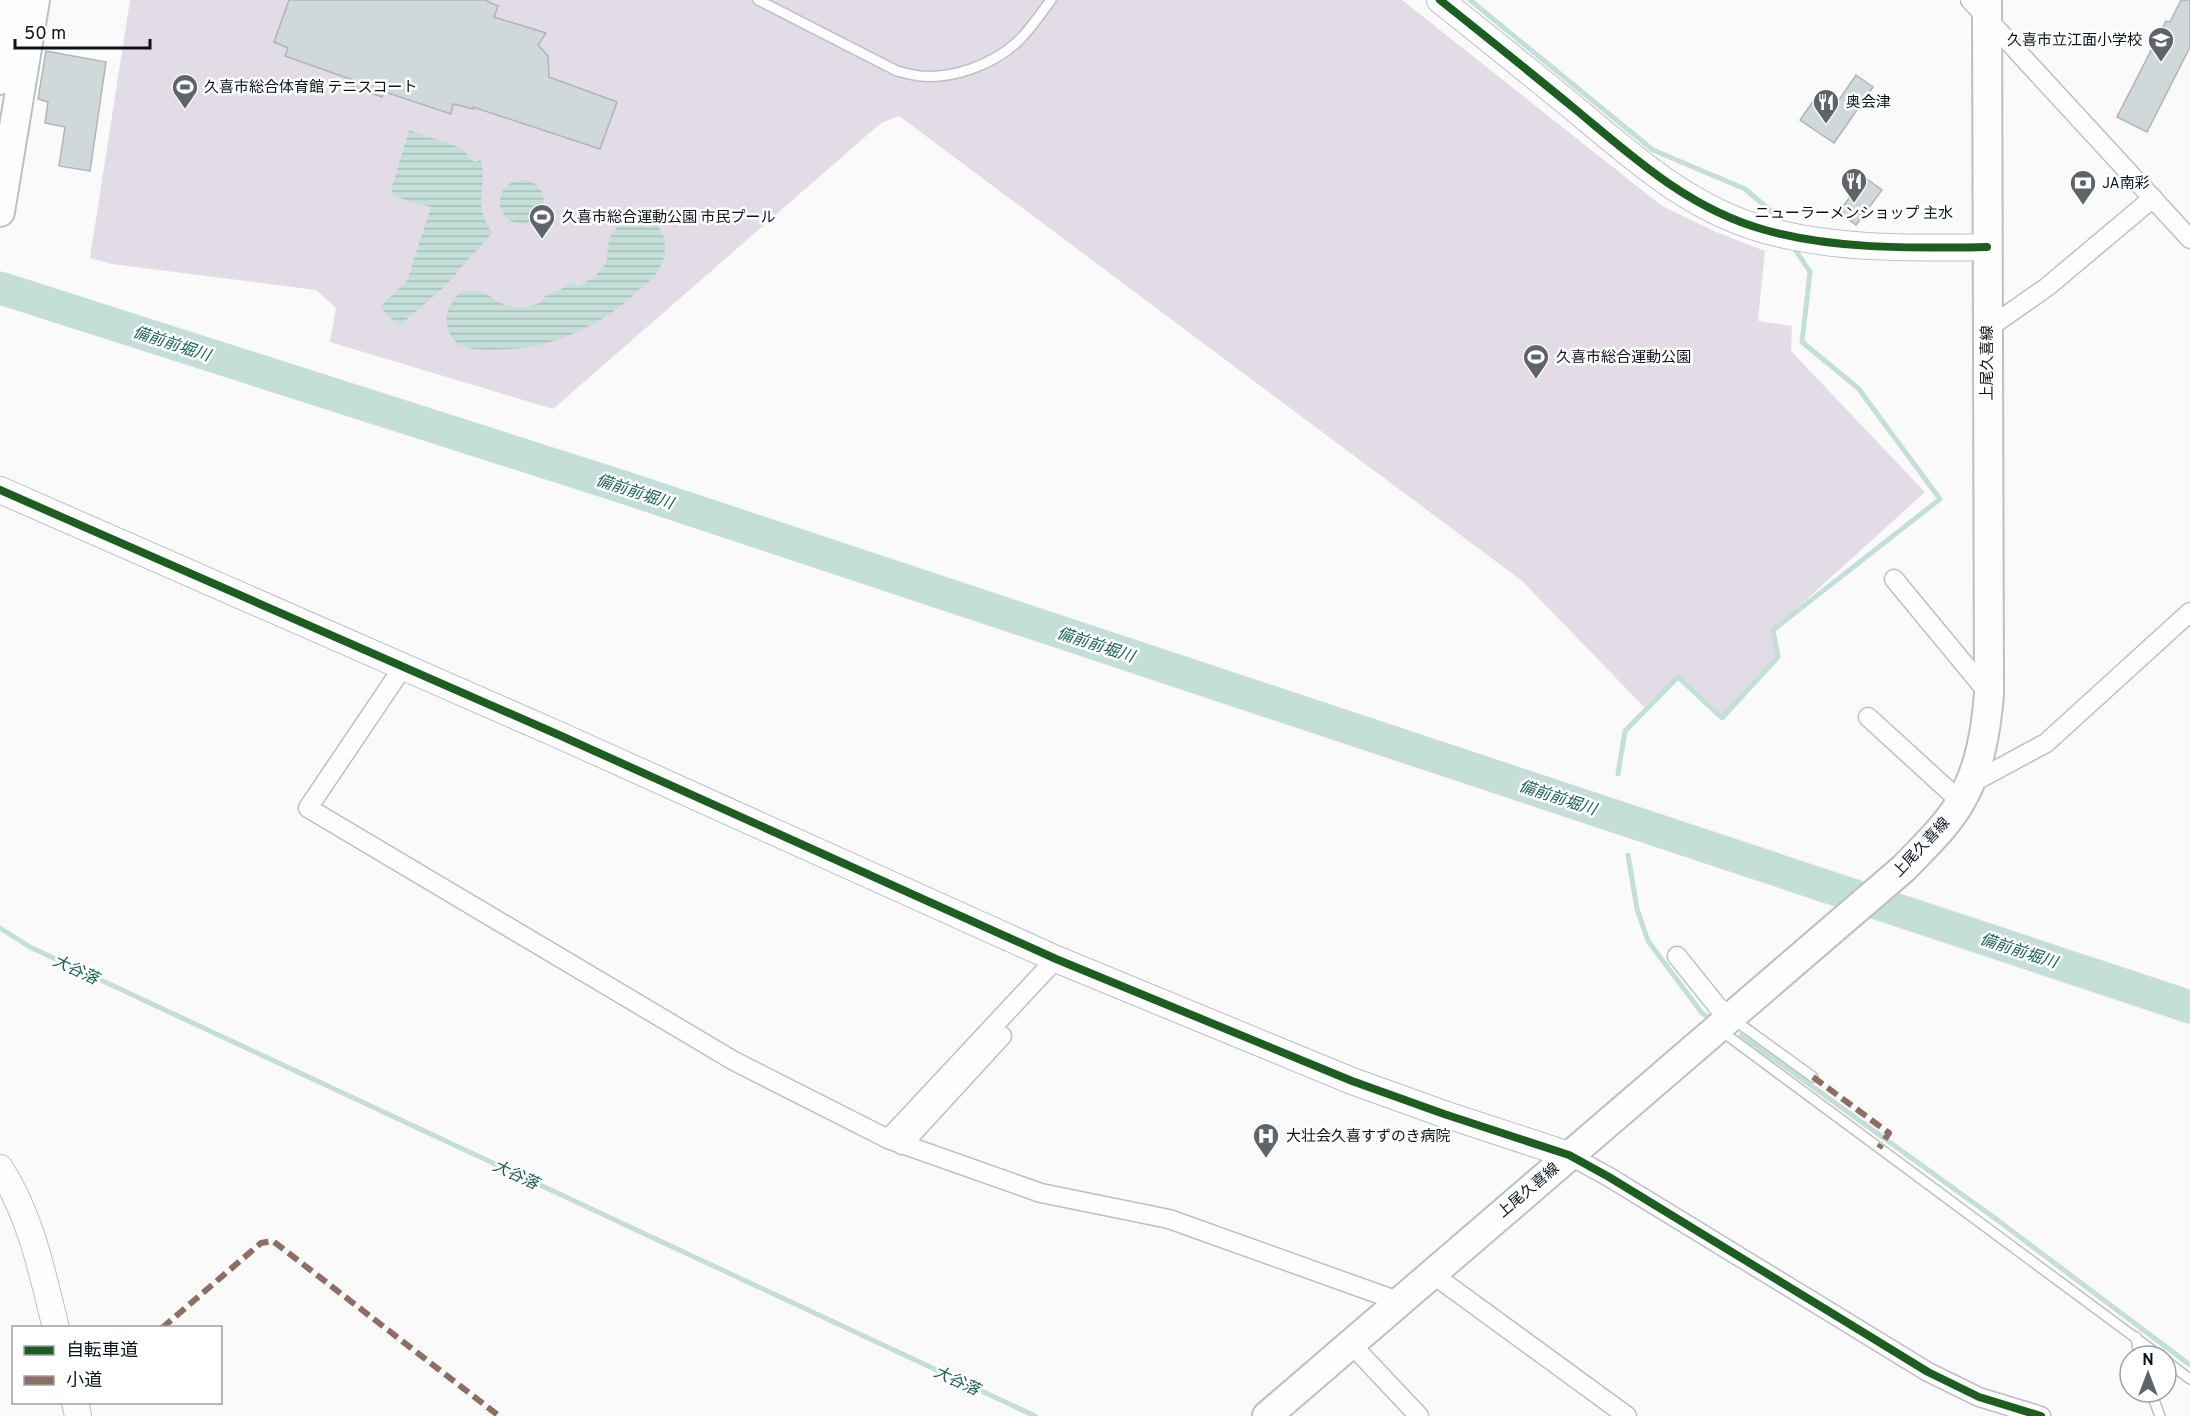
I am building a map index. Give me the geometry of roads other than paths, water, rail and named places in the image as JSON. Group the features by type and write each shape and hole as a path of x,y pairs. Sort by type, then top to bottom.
{"main road":[{"path":"0,80 13,0"},
{"path":"0,212 35,0"},
{"name":"上尾久喜線","path":"1267,1416 1904,868 1939,830 1965,793 1978,762 1986,726 1989,694 1987,247 1981,5"}],"street":[{"path":"1440,0 1660,179 1702,204 1738,221 1797,238 1842,243 1913,248 1987,247"},
{"path":"1981,5 2190,239"},
{"path":"1987,329 2047,286 2152,198"},
{"path":"0,490 403,667 1062,962 1352,1081 1569,1155 1609,1177 1928,1372 1979,1397 2041,1416"},
{"path":"1894,579 1989,694"},
{"path":"1868,717 1965,793 2046,743 2190,612"},
{"path":"403,667 308,808 734,1061 895,1142 1041,1193 1169,1219 1398,1302"},
{"path":"1677,956 1718,1007 1725,1023"},
{"path":"895,1142 1062,962"},
{"path":"0,1168 20,1202 27,1221 55,1326"},
{"path":"1431,1273 1628,1416"},
{"path":"1350,1343 1419,1416"}],"lane":[{"path":"758,0 897,71 921,76 943,75 975,68 995,59 1017,43 1051,0"},
{"path":"1725,1023 1813,1077"},
{"path":"1725,1023 2145,1344"},
{"path":"2136,1337 2137,1344"}],"waterway":[{"path":"1470,0 1653,150 1745,189 1772,212 1780,225"},
{"path":"1618,774 1625,731 1678,677 1722,718 1778,657 1773,630 1940,499 1858,388 1802,342 1810,272 1793,246"},
{"name":"備前前堀川","path":"0,288 623,487 2190,1007"},
{"path":"1628,855 1637,909 1648,941 1702,1013 1713,1020"},
{"name":"大谷落","path":"0,928 30,947 1035,1416"},
{"path":"1741,1035 1996,1219 2190,1365"}],"place":[{"name":"久喜市立江面小学校","path":"2161,63"},
{"name":"久喜市総合体育館 テニスコート","path":"185,110"},
{"name":"奥会津","path":"1826,125"},
{"name":"ニューラーメンショップ 主水","path":"1854,204"},
{"name":"JA南彩","path":"2083,206"},
{"name":"久喜市総合運動公園 市民プール","path":"542,240"},
{"name":"久喜市総合運動公園","path":"1536,380"},
{"name":"大壮会久喜すずのき病院","path":"1266,1159"}]}
